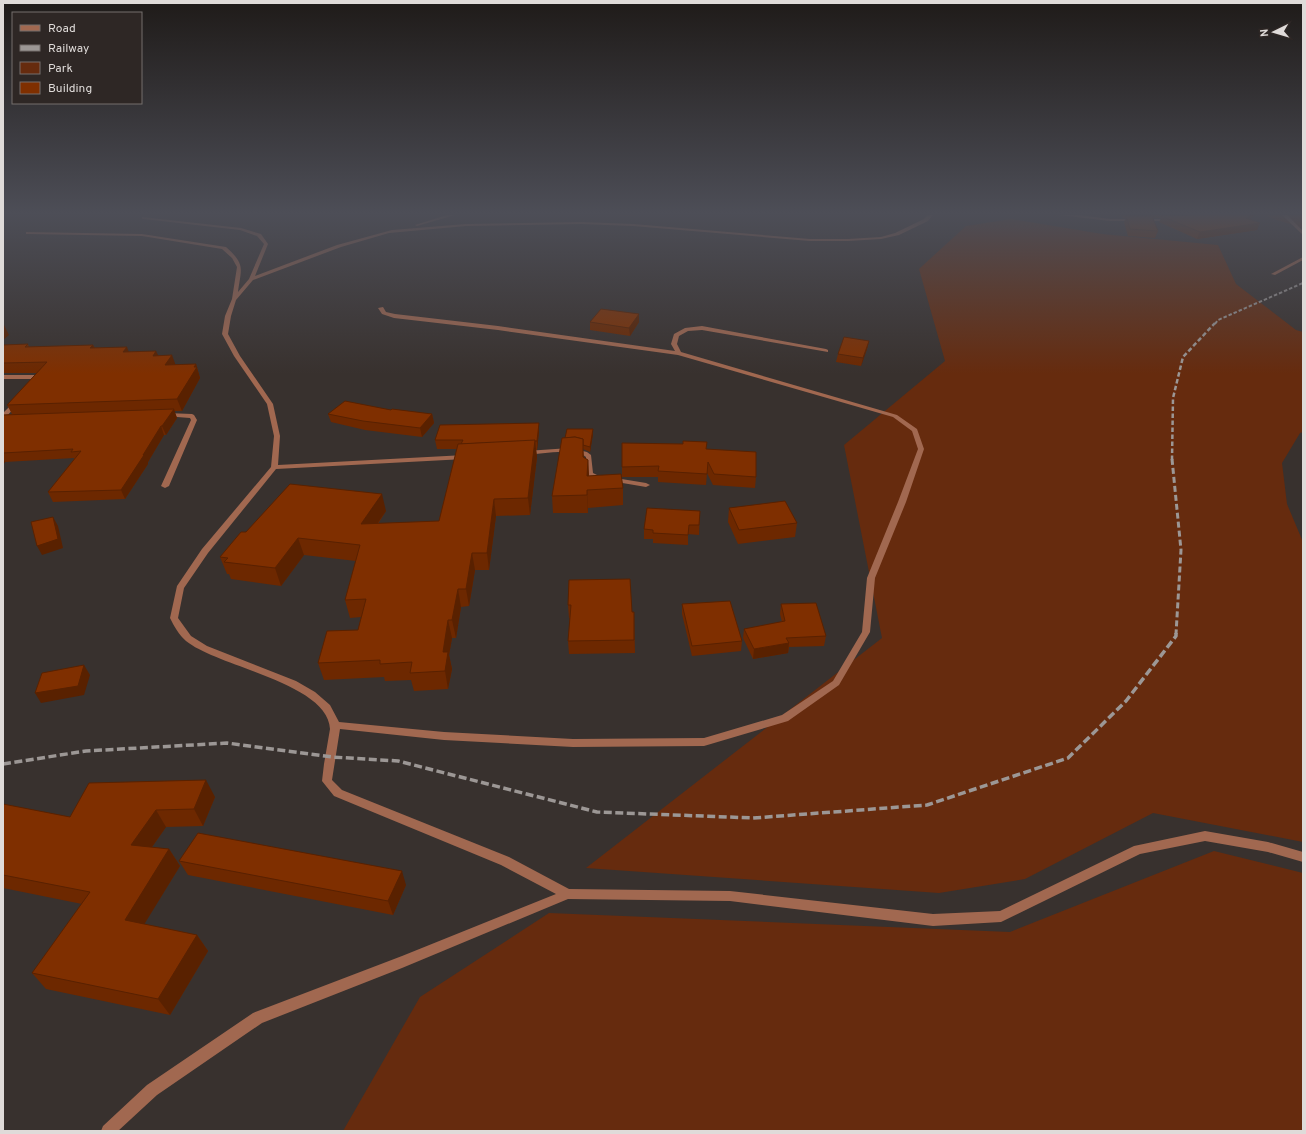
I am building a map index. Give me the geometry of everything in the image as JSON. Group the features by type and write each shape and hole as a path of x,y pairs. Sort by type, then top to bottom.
{"street":[{"path":"239,268 234,300 228,316 225,334 237,356 270,404 277,436 274,467 204,550 180,588 174,618 188,638 210,651 308,690 327,708 335,725 332,757 328,769 327,781 338,793 505,861 568,894"},
{"path":"234,300 251,279 256,268"},
{"path":"251,279 281,268"},
{"path":"1272,274 1284,268"},
{"path":"335,725 444,736 558,742 704,742 785,718 836,683 866,632 871,578 902,502 921,449 915,430 895,416 679,353 394,316 384,313 381,308"},
{"path":"679,353 674,344 676,335 687,329 702,328 826,350"},
{"path":"3,377 35,377 36,379 27,390"},
{"path":"3,419 22,395"},
{"path":"161,415 183,414 192,416 194,420 165,486"},
{"path":"3,419 11,419"},
{"path":"521,453 560,451 584,452 589,456 590,474 595,478 600,480 646,485"},
{"path":"274,467 474,456"},
{"path":"108,1131 152,1090 258,1018 402,962 568,894 730,896 932,920 1001,916 1138,849 1206,836 1268,846 1303,856"}],"green space":[{"path":"1229,268 1236,284 1296,330 1303,332 1303,432 1300,433 1282,463 1287,504 1303,542 1303,842 1153,813 1025,879 939,893 586,868 882,638 844,445 945,361 919,269"},
{"path":"1214,851 1303,873 1303,1131 343,1131 420,997 549,913 1010,932"}],"building":[{"path":"601,309 639,314 629,328 590,322"},
{"path":"844,337 869,341 863,358 838,354"},
{"path":"28,344 25,347 93,345 90,348 127,347 123,352 156,351 153,356 172,355 165,365 196,364 194,367 197,367 177,399 7,405 47,362 3,363 3,345"},
{"path":"345,401 391,410 432,414 420,428 363,421 328,414"},
{"path":"174,409 161,426 121,490 48,492 81,451 71,452 73,449 3,453 3,415"},
{"path":"539,423 537,441 461,444 463,440 435,440 440,425"},
{"path":"567,429 593,429 590,447 583,445 583,439 575,437 565,438"},
{"path":"575,437 583,439 583,457 588,460 587,476 621,474 623,488 587,490 587,495 552,496 562,438"},
{"path":"535,440 528,498 494,499 487,553 472,553 466,589 458,589 452,620 448,620 443,652 448,652 445,671 410,673 412,662 380,664 380,660 318,663 327,631 358,630 366,599 345,600 360,545 298,538 275,568 224,562 228,558 220,557 241,532 246,532 290,484 382,494 361,524 439,521 458,444"},
{"path":"683,441 707,442 706,449 756,452 756,477 714,474 708,462 707,474 658,471 659,466 622,467 622,443 683,444"},
{"path":"785,501 797,523 739,530 729,508"},
{"path":"647,508 700,511 699,525 689,525 688,535 653,533 653,530 644,529"},
{"path":"53,517 58,539 37,546 31,522"},
{"path":"630,579 632,612 634,612 634,640 568,641 571,605 568,605 569,580"},
{"path":"730,601 742,641 692,646 682,604"},
{"path":"816,603 826,636 786,638 789,643 754,649 744,629 785,621 781,604"},
{"path":"84,665 78,686 35,693 42,673"},
{"path":"206,780 194,809 156,810 131,845 169,849 125,920 197,935 158,999 32,973 90,892 3,875 3,804 70,817 89,783"},
{"path":"198,833 402,871 388,901 179,861"}],"railway":[{"path":"1215,324 1218,320 1303,283"},
{"path":"1172,459 1173,398 1183,357 1215,323"},
{"path":"1172,459 1181,550 1176,634"},
{"path":"3,764 86,751 227,743 332,757 398,761 597,812 753,818 927,805 1068,758 1126,701 1176,634"}]}
